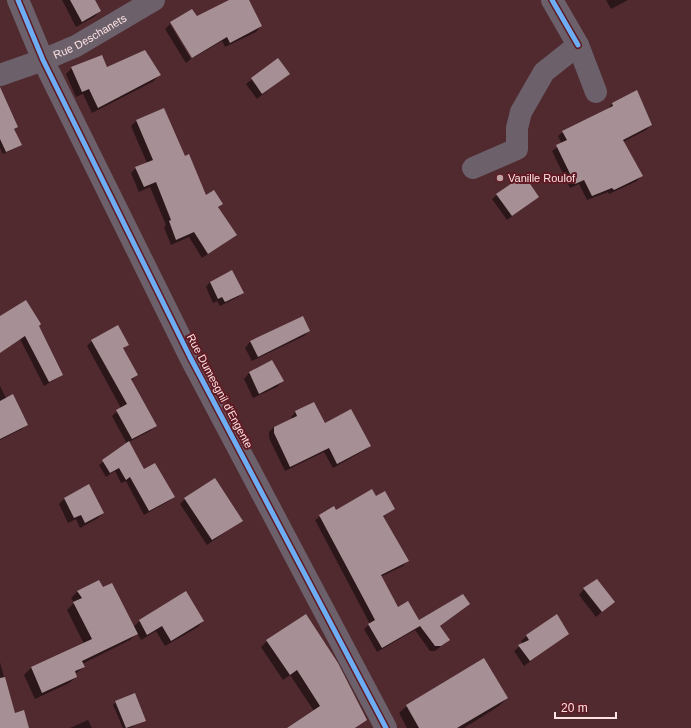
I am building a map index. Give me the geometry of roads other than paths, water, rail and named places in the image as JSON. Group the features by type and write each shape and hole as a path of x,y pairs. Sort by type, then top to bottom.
{"street":[{"name":"Rue Dumesgnil d'Engente","path":"18,0 44,60 190,357 386,728"},
{"name":"Rue Deschanets","path":"0,75 44,60 76,46 154,0"},
{"path":"552,0 578,45 596,92"},
{"path":"473,168 517,149 517,128 521,112 544,72 578,45"}],"place":[{"name":"Vanille Roulof","path":"500,178"}]}
